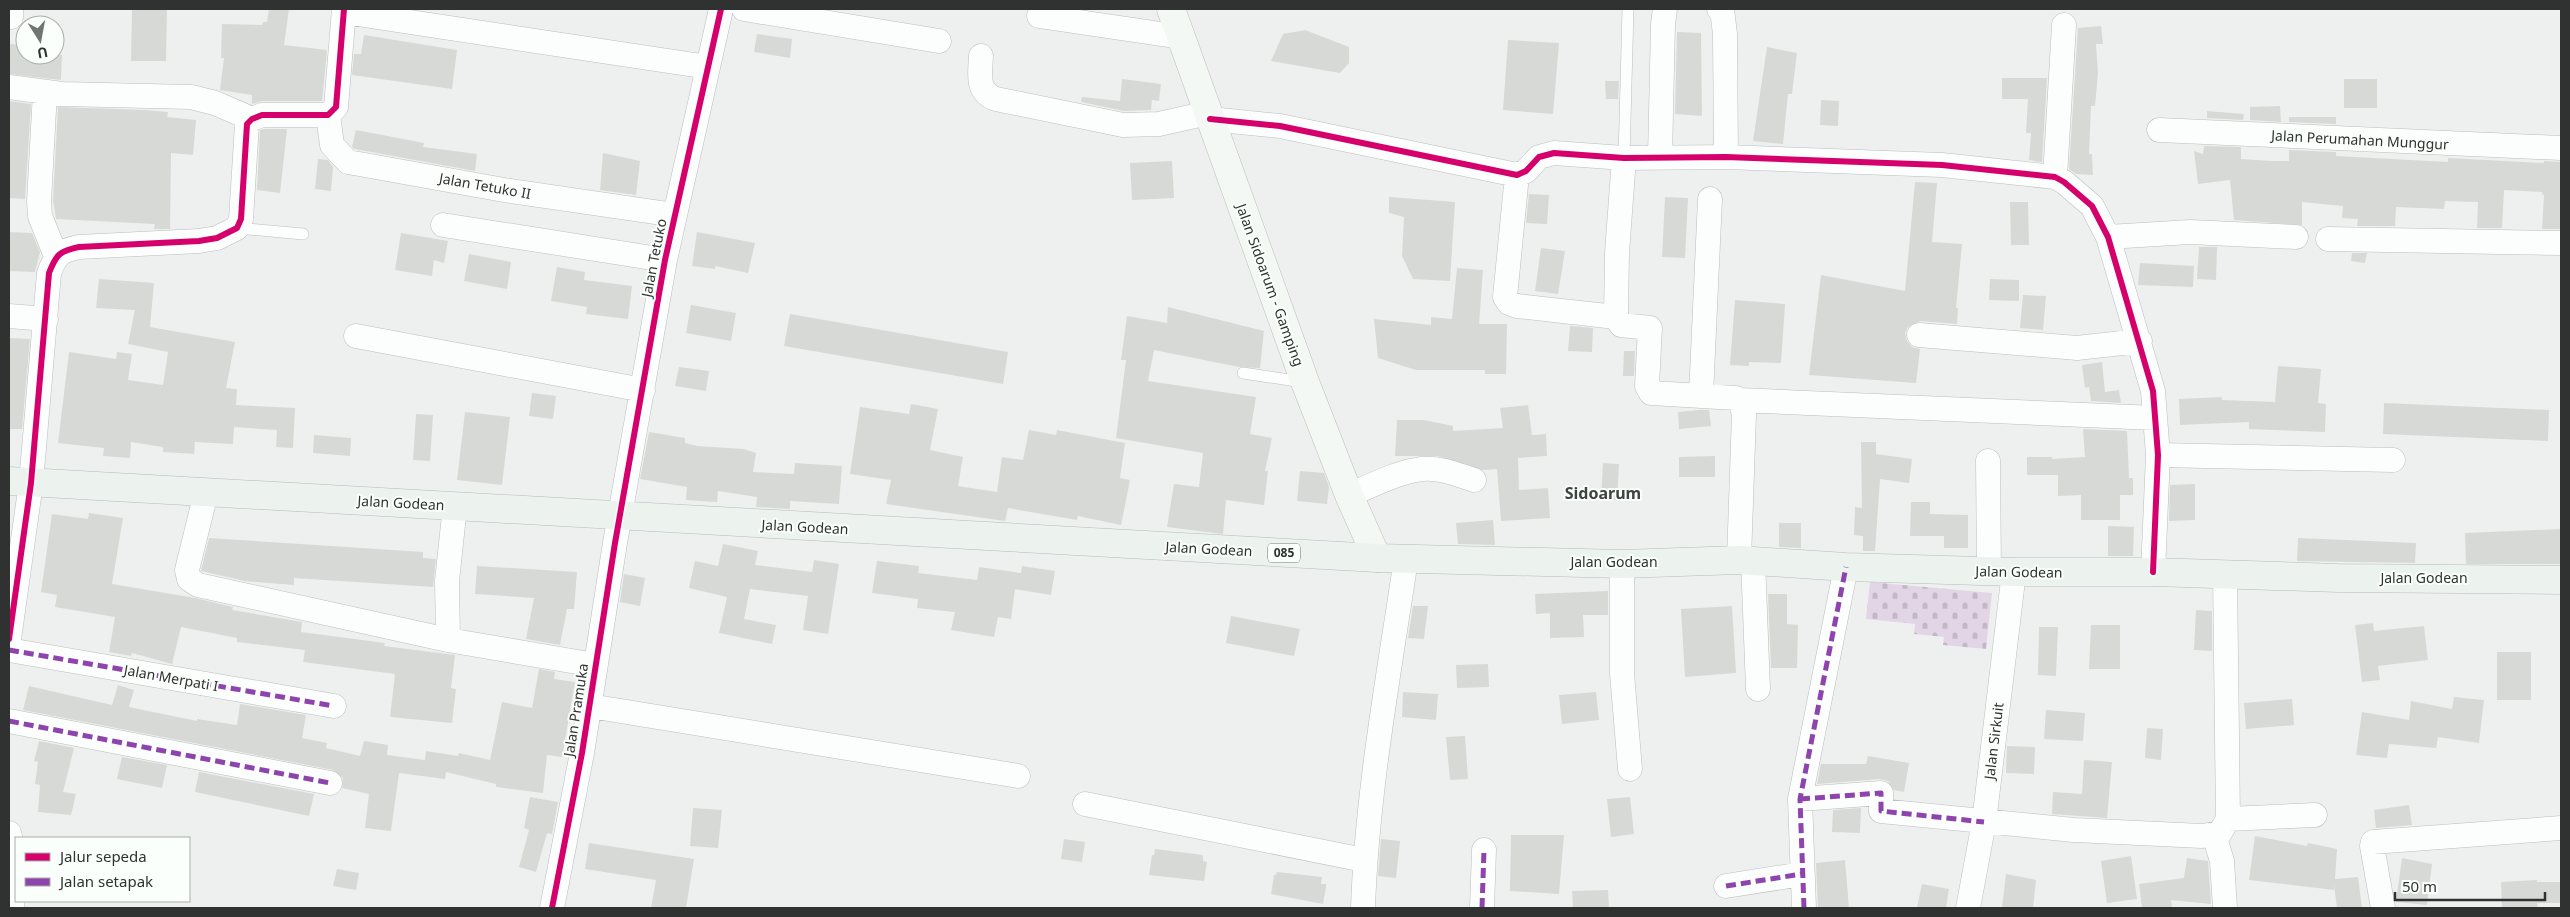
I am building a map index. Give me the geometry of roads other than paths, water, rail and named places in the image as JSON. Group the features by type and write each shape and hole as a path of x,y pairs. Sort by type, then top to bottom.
{"main road":[{"name":"Jalan Sidoarum - Gamping","path":"1171,9 1305,382 1349,495 1377,558"},
{"name":"Jalan Godean","path":"20,482 206,494 622,515 1377,558 1622,564 1746,560 1846,567 2001,572 2153,572 2338,578 2561,580"}],"street":[{"name":"Jalan Tetuko","path":"622,515 665,260 721,9"},
{"path":"744,9 938,41"},
{"path":"1660,157 1665,9"},
{"path":"1719,9 1722,10 1725,20 1726,157"},
{"path":"9,639 20,482 46,319 49,273 56,256 68,249 79,247 208,240 230,234 237,228 241,219 247,124 252,119 262,115 328,115 336,107 339,94 344,10 708,67"},
{"path":"1039,16 1181,37"},
{"path":"2055,177 2064,25"},
{"path":"982,56 981,87 986,96 996,99 1123,126 1159,124 1209,116 1280,126 1517,175 1526,171 1538,157 1554,154 1624,158 1726,157 1942,165 2055,177 2080,193 2092,206 2108,237 2140,341 2153,391 2158,455 2153,572"},
{"path":"9,87 45,92 192,97 215,103 252,119"},
{"path":"45,92 39,201 40,216 56,256"},
{"name":"Jalan Tetuko II","path":"328,115 332,145 348,162 504,190 675,215"},
{"name":"Jalan Perumahan Munggur","path":"2159,130 2561,148"},
{"path":"1624,158 1617,253 1616,317 1621,325 1650,328 1647,386 1651,393 1736,398 1740,400 2155,418"},
{"path":"1517,175 1505,279 1505,297 1509,303 1524,307 1616,317"},
{"path":"1701,396 1710,199"},
{"path":"443,225 665,260"},
{"path":"2108,237 2190,232 2296,237"},
{"path":"2328,239 2561,243"},
{"path":"9,316 46,319"},
{"path":"356,336 643,390"},
{"path":"1919,336 2077,348 2140,341"},
{"path":"1740,400 1744,414 1746,560 1758,689"},
{"path":"2158,455 2393,460"},
{"name":"Jalan Sirkuit","path":"1968,908 1984,822 2001,572 1988,461"},
{"path":"1349,495 1392,477 1422,469 1443,470 1474,480"},
{"path":"206,494 186,570 189,579 198,585 448,640 595,665"},
{"path":"448,640 447,581 455,506"},
{"name":"Jalan Pramuka","path":"552,908 590,706 595,665 622,515"},
{"path":"1363,908 1364,860 1378,746 1406,558"},
{"path":"1622,564 1622,673 1630,769"},
{"path":"1804,908 1800,799 1846,567"},
{"path":"2225,574 2221,827 2225,908"},
{"name":"Jalan Merpati I","path":"9,650 334,706"},
{"path":"590,706 1018,776"},
{"path":"9,720 330,783"},
{"path":"1800,799 1881,793 1881,811 2074,830 2221,827 2316,815"},
{"path":"1085,804 1364,860"},
{"path":"2383,908 2372,846 2373,842 2561,828"},
{"path":"9,833 15,854"},
{"path":"1482,908 1484,850"},
{"path":"12,908 15,870"},
{"path":"1726,886 1802,874"}],"lane":[{"path":"1624,158 1628,9"},
{"path":"237,228 303,234"},
{"path":"1243,373 1305,382"}],"district":[{"name":"Sidoarum","path":"1603,493"}]}
